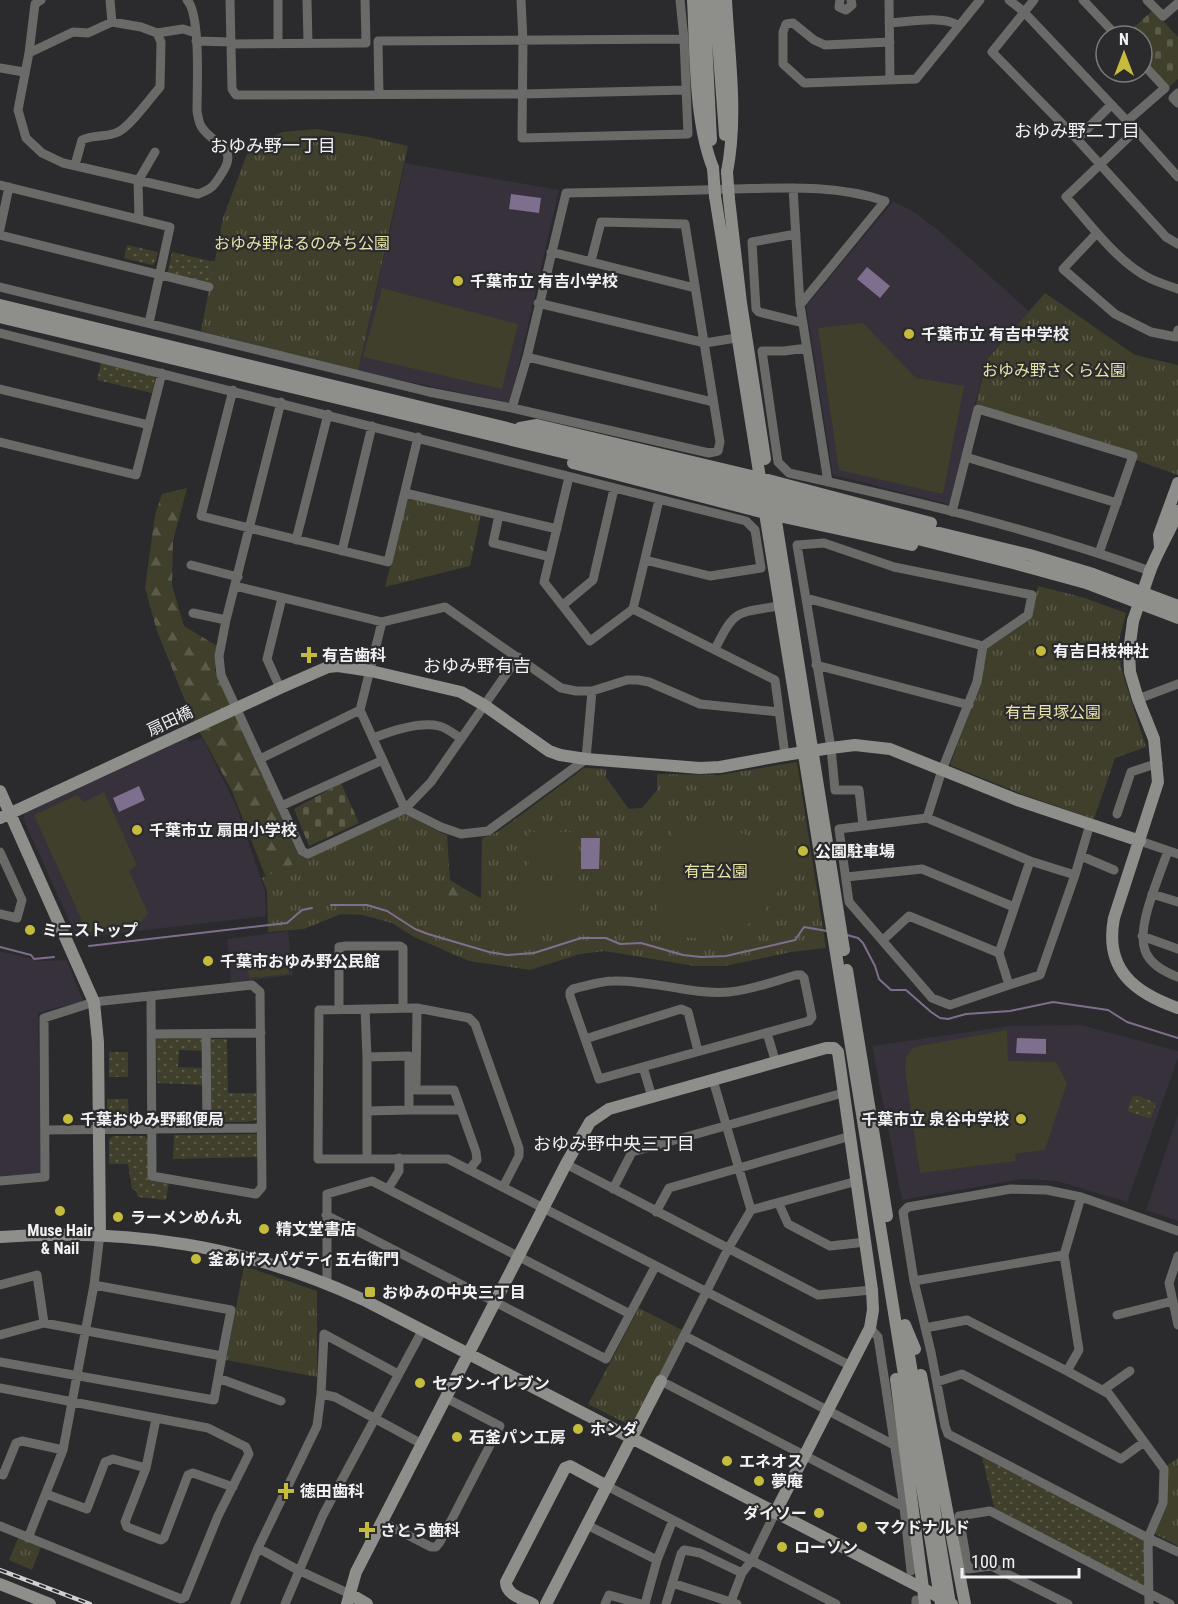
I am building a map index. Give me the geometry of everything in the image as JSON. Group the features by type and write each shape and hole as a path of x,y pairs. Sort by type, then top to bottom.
{"street":[{"path":"110,0 112,22"},
{"path":"36,1 18,110 26,138 42,153 63,163 198,194 211,189 228,165 227,154 222,144 202,129 199,122 196,37 193,10 187,0"},
{"path":"230,0 232,89 236,94 523,94 686,90"},
{"path":"278,0 278,44"},
{"path":"307,0 308,43"},
{"path":"29,53 73,32 88,33 112,22 141,27 157,33 183,29 196,37 231,43 366,43 365,0"},
{"path":"521,0 522,138 688,134 680,0"},
{"path":"693,0 705,148 713,168"},
{"path":"704,0 715,196 736,338 770,514 836,924 891,1293 941,1604"},
{"path":"715,0 729,199 764,480"},
{"path":"726,0 732,106 732,149 727,172"},
{"path":"840,0 839,7 846,10 852,5 850,0"},
{"path":"889,0 890,80"},
{"path":"890,42 825,45 814,40 794,23 786,24 783,32 783,64 804,83 916,79 980,0"},
{"path":"1010,0 1127,121 1165,88 1154,76"},
{"path":"1034,0 992,52 1077,139 1166,237 1178,243"},
{"path":"1083,0 1106,24"},
{"path":"1147,0 1163,16 1178,3"},
{"path":"889,23 941,20 951,21 958,25"},
{"path":"75,165 82,140 92,135 107,136 120,132 160,87 161,42 157,33"},
{"path":"378,94 378,41 684,39"},
{"path":"0,68 24,72"},
{"path":"1178,93 1173,98 1178,103"},
{"path":"1077,139 1111,105"},
{"path":"1178,177 1136,130 1066,197 1130,266 1151,279 1178,290"},
{"path":"139,219 138,181 155,152"},
{"path":"0,229 4,186 170,226 149,323"},
{"path":"793,188 800,305 828,482"},
{"path":"512,408 527,357 566,193 793,188 865,194 885,201 800,305"},
{"path":"0,287 429,392 512,408 709,453 718,451 720,442 685,224 601,222 591,261"},
{"path":"1097,233 1063,269 1115,314 1151,332 1176,337 1178,330"},
{"path":"796,234 752,242 756,309 803,323"},
{"path":"0,235 209,287"},
{"path":"551,252 694,288"},
{"path":"538,303 705,343 736,338"},
{"path":"0,305 1013,563 1086,583 1178,618"},
{"path":"0,317 1030,555 1093,574 1178,606"},
{"path":"0,333 747,521 755,530 761,568 710,576 645,560"},
{"path":"807,348 762,351 778,462 789,473 952,512 1099,553 1150,571"},
{"path":"527,357 713,402"},
{"path":"0,442 136,476 162,373"},
{"path":"0,389 149,425"},
{"path":"233,390 201,516 249,529 388,562 418,437"},
{"path":"281,402 226,620 219,665 221,675 302,851 308,854 405,808 431,782 518,657"},
{"path":"952,512 978,409 1133,456 1099,553"},
{"path":"296,540 328,414"},
{"path":"342,551 372,426"},
{"path":"515,435 537,426 764,480 1004,542 1030,555"},
{"path":"515,435 522,448 531,453 770,514 971,559 1013,563"},
{"path":"966,458 1117,503"},
{"path":"569,477 544,582 590,641 633,609 659,500"},
{"path":"1160,547 1159,535 1178,483"},
{"path":"563,605 593,580 615,489"},
{"path":"405,493 557,529"},
{"path":"1178,511 1150,571 1133,621 1130,639 1129,662 1138,699 1154,739 1158,782 1112,930 1115,954 1124,975 1153,1000 1178,1008"},
{"path":"770,514 779,606 836,924"},
{"path":"499,515 493,543 550,557"},
{"path":"863,825 858,790 835,790 831,748 797,545 824,543 894,567 1032,595 1028,615 983,646 969,705 942,770 927,818"},
{"path":"191,564 282,597 382,622 446,607 561,688 592,691 627,680 638,680 649,682 700,704 779,712"},
{"path":"280,688 267,659 282,597"},
{"path":"806,598 983,646"},
{"path":"715,649 732,619 745,612 779,606"},
{"path":"633,609 775,680 785,755"},
{"path":"193,613 226,620"},
{"path":"382,622 360,710 405,808 441,827 461,834 488,831 586,759 592,691"},
{"path":"816,665 969,705"},
{"name":"扇田橋","path":"5,816 280,688 328,667 346,666 461,692 484,705 549,751 560,755 700,768 720,767 855,745 890,749 1017,800 1140,841"},
{"path":"1138,699 1178,684"},
{"path":"260,759 360,710"},
{"path":"373,738 397,729 432,725 445,728 460,738"},
{"path":"281,806 384,760"},
{"path":"1117,814 1131,772 1158,764"},
{"path":"0,791 5,816 94,1002 98,1042 100,1234 94,1285 63,1450 28,1538"},
{"path":"1075,874 1030,861 927,818 839,829 849,902 932,998 950,1005 1040,975 1075,874 1081,856 1090,824"},
{"path":"1140,841 1178,854"},
{"path":"1168,851 1152,894 1142,936 1144,951 1150,960 1166,973 1178,977"},
{"path":"0,852 22,900 17,918 0,914"},
{"path":"1081,856 1114,870"},
{"path":"1009,985 999,952 1030,861"},
{"path":"846,877 922,869 1014,907"},
{"path":"1152,894 1178,902"},
{"path":"883,940 909,916 999,952"},
{"path":"1142,936 1178,949"},
{"path":"838,943 951,1604"},
{"path":"339,1009 339,947 346,946 400,946 403,948 403,1007"},
{"path":"801,975 804,978 812,1017 809,1021 599,1079 585,1039 570,992 573,989 611,981 689,991 729,992 801,975"},
{"path":"0,1181 45,1177 44,1018 94,1002 252,985 260,992 262,1187 256,1194 152,1176 151,996"},
{"path":"503,1187 519,1156 519,1148 475,1024 470,1018 403,1007 319,1010 318,1159 448,1159 851,1366"},
{"path":"417,1008 417,1090 454,1090 476,1152 477,1160 470,1170"},
{"path":"366,1009 367,1158"},
{"path":"585,1039 681,1009 688,1012 698,1051"},
{"path":"152,1034 261,1033"},
{"path":"767,1033 776,1063"},
{"path":"206,1034 207,1128"},
{"path":"348,1599 356,1572 566,1164 590,1122 609,1109 826,1048 834,1048 838,1052 866,1242 873,1310 870,1328 752,1560 742,1573 732,1603 672,1583"},
{"path":"367,1057 409,1056 409,1110"},
{"path":"643,1067 652,1097"},
{"path":"713,1080 751,1210"},
{"path":"613,1189 632,1152 843,1093"},
{"path":"367,1111 460,1110"},
{"path":"46,1130 261,1128"},
{"path":"656,1212 669,1188 851,1136"},
{"path":"388,1189 399,1172 399,1158"},
{"path":"566,1164 818,1295 872,1290"},
{"path":"327,1283 327,1194 372,1181 630,1314"},
{"path":"546,1604 728,1249 751,1210 857,1181"},
{"path":"1178,1231 1081,1197 1047,1190 1011,1189 908,1207 903,1212 914,1281 948,1434 1178,1552"},
{"path":"1067,1371 1079,1350 1064,1255 1081,1197"},
{"path":"779,1204 788,1224 831,1246 866,1242"},
{"path":"326,1215 606,1359 655,1267"},
{"path":"0,1237 100,1234 161,1239 214,1249 271,1264 327,1283 469,1354 951,1604"},
{"path":"914,1281 1064,1255"},
{"path":"1178,1256 1169,1283 1178,1325"},
{"path":"0,1285 37,1275 44,1323"},
{"path":"0,1362 214,1400 231,1310 94,1285"},
{"path":"891,1293 889,1303 894,1359 922,1588 919,1603"},
{"path":"1117,1315 1173,1301"},
{"path":"925,1328 968,1320 1109,1394 1164,1469 1163,1503 1148,1538 1149,1599"},
{"path":"0,1335 44,1323 222,1356"},
{"path":"904,1326 916,1352 965,1604"},
{"path":"870,1328 878,1337 904,1507 911,1571"},
{"path":"285,1604 323,1515 422,1331"},
{"path":"235,1604 258,1548 317,1426 324,1334 398,1374"},
{"path":"685,1336 894,1445"},
{"path":"1102,1390 1130,1371"},
{"path":"937,1382 962,1374 1121,1459 1144,1442"},
{"path":"218,1378 281,1401"},
{"path":"662,1381 904,1507"},
{"path":"0,1388 208,1428 246,1447 249,1454 218,1515 185,1597 181,1599 0,1526"},
{"path":"321,1394 335,1397 422,1444"},
{"path":"382,1522 435,1548 500,1426 446,1398"},
{"path":"156,1419 146,1468 125,1522 127,1527 161,1540 164,1538 188,1475 193,1473 233,1487"},
{"path":"0,1474 3,1475 16,1443 22,1441 63,1450"},
{"path":"46,1494 87,1509 105,1462 113,1459 146,1468"},
{"path":"533,1604 509,1592 506,1582 565,1468 570,1466 836,1604"},
{"path":"1068,1604 991,1566 968,1569 959,1516 990,1511 1149,1599 1170,1604"},
{"path":"605,1604 609,1595 643,1604 673,1520"},
{"path":"587,1525 657,1560"},
{"path":"258,1548 348,1599 367,1604"},
{"path":"666,1604 684,1550 700,1552 742,1573"},
{"path":"0,1584 50,1604"}],"shaded area":[{"name":"千葉市立 有吉小学校","path":"405,163 559,190 510,403 358,371"},
{"path":"511,194 541,198 539,213 509,209"},
{"name":"千葉市立 有吉中学校","path":"893,201 914,212 937,229 1029,311 987,358 952,505 833,475 806,306"},
{"path":"867,267 890,286 880,298 857,279"},
{"name":"千葉市立 扇田小学校","path":"202,737 236,805 265,891 266,916 77,938 23,818 25,813 187,738 190,742"},
{"path":"139,786 145,800 119,812 113,798"},
{"path":"581,838 600,838 599,869 581,869"},
{"path":"288,931 293,975 231,983 227,939"},
{"path":"0,951 40,961 67,960 83,1001 38,1013 42,1174 0,1179"},
{"name":"千葉市立 泉谷中学校","path":"1081,1025 1178,1051 1178,1058 1127,1202 1057,1181 1022,1179 902,1200 872,1046 1010,1026"},
{"path":"1017,1038 1046,1039 1046,1054 1016,1053"},
{"path":"1178,1114 1178,1221 1146,1210"}],"green space":[{"path":"1153,10 1178,37 1178,79 1169,87 1154,71 1154,24 1137,24"},
{"name":"おゆみ野はるのみち公園","path":"316,129 408,146 358,371 201,331 223,218 247,154 265,140 283,132"},
{"path":"127,245 158,252 155,263 152,265 124,258"},
{"path":"172,252 215,262 211,285 167,274"},
{"path":"382,288 518,324 502,389 363,357"},
{"name":"おゆみ野さくら公園","path":"1045,293 1135,355 1178,365 1178,475 1136,460 1137,456 976,404 987,359"},
{"path":"863,323 916,378 964,386 943,494 839,470 818,328"},
{"path":"102,359 157,372 152,393 97,380"},
{"path":"187,488 173,541 172,585 184,626 217,646 215,671 297,852 314,859 404,818 447,835 450,880 485,901 486,840 584,772 603,773 630,811 644,811 721,778 527,930 373,915 336,914 274,898 232,791 192,718 157,631 145,588 155,515 162,494"},
{"path":"408,496 481,514 470,566 385,587"},
{"name":"有吉貝塚公園","path":"1038,586 1082,597 1126,613 1119,641 1121,668 1146,747 1115,758 1094,819 1024,795 950,765 978,690 987,646 1030,618"},
{"name":"有吉公園","path":"797,762 826,948 791,952 725,966 694,966 605,951 580,954 530,970 469,961 414,937 392,923 359,914 341,914 304,929 268,932 267,891 262,878 405,814 441,833 449,899 481,899 482,838 498,832 584,768 606,769 606,779 627,809 642,808 657,790 657,774 719,775"},
{"path":"341,783 359,823 309,846 294,809"},
{"path":"104,792 137,865 129,871 148,913 137,927 87,932 34,815 77,795 84,802"},
{"path":"683,820 732,830 789,850 782,882 776,894 761,914 741,928 703,938 684,937 653,930 673,826"},
{"path":"529,832 572,832 571,875 529,875"},
{"path":"522,884 581,885 580,929 522,928"},
{"path":"267,954 268,960 287,958 289,974 249,978 247,956"},
{"path":"1007,1030 1008,1061 1056,1062 1067,1083 1045,1150 1015,1154 1016,1161 920,1173 905,1069 906,1057 914,1047"},
{"path":"156,1037 203,1038 203,1051 179,1050 178,1067 202,1068 202,1085 157,1083"},
{"path":"209,1039 227,1039 228,1093 256,1093 257,1120 209,1122"},
{"path":"109,1052 128,1052 128,1077 109,1077"},
{"path":"1136,1095 1156,1103 1151,1119 1127,1111 1132,1097"},
{"path":"107,1099 128,1099 129,1125 111,1125 107,1121"},
{"path":"258,1134 258,1157 173,1159 174,1135"},
{"path":"113,1136 145,1136 149,1141 149,1177 169,1182 166,1200 138,1197 136,1191 132,1189 128,1164 109,1164 109,1140"},
{"path":"244,1266 317,1291 317,1377 226,1360"},
{"path":"639,1308 684,1331 633,1427 588,1404"},
{"path":"982,1457 1141,1538 1144,1543 1145,1590 995,1511"},
{"path":"1178,1458 1178,1546 1153,1533 1166,1466"},
{"path":"18,1538 41,1547 32,1570 9,1560"}],"waterway":[{"path":"331,905 367,905 387,911 415,929 428,934 507,955 534,953 581,938 606,938 620,944 641,943 683,955 726,956 795,940 804,927 827,931"},
{"path":"89,946 287,923 302,910 312,908"},
{"path":"847,935 858,938 863,943 879,979 891,990 906,990 940,1018 1010,1011 1053,1002 1108,1010 1127,1022 1178,1038"},
{"path":"0,947 31,955 34,959 54,957"}],"railway":[{"path":"0,1570 90,1604"}],"place":[{"name":"千葉市立 有吉小学校","path":"458,281"},
{"name":"千葉市立 有吉中学校","path":"909,334"},
{"name":"有吉日枝神社","path":"1041,651"},
{"name":"有吉歯科","path":"309,655"},
{"name":"千葉市立 扇田小学校","path":"137,830"},
{"name":"公園駐車場","path":"803,851"},
{"name":"ミニストップ","path":"30,930"},
{"name":"千葉市おゆみ野公民館","path":"208,961"},
{"name":"千葉おゆみ野郵便局","path":"68,1119"},
{"name":"千葉市立 泉谷中学校","path":"1021,1119"},
{"name":"Muse Hair & Nail","path":"60,1211"},
{"name":"ラーメンめん丸","path":"118,1217"},
{"name":"精文堂書店","path":"264,1229"},
{"name":"釜あげスパゲティ五右衛門","path":"196,1259"},
{"name":"おゆみの中央三丁目","path":"370,1292"},
{"name":"セブン-イレブン","path":"420,1383"},
{"name":"ホンダ","path":"578,1429"},
{"name":"石釜パン工房","path":"457,1437"},
{"name":"エネオス","path":"727,1461"},
{"name":"夢庵","path":"759,1481"},
{"name":"徳田歯科","path":"286,1491"},
{"name":"ダイソー","path":"819,1513"},
{"name":"マクドナルド","path":"862,1527"},
{"name":"さとう歯科","path":"367,1530"},
{"name":"ローソン","path":"782,1547"}],"district":[{"name":"おゆみ野二丁目","path":"1077,130"},
{"name":"おゆみ野一丁目","path":"273,145"},
{"name":"おゆみ野有吉","path":"477,665"},
{"name":"おゆみ野中央三丁目","path":"614,1143"}]}
